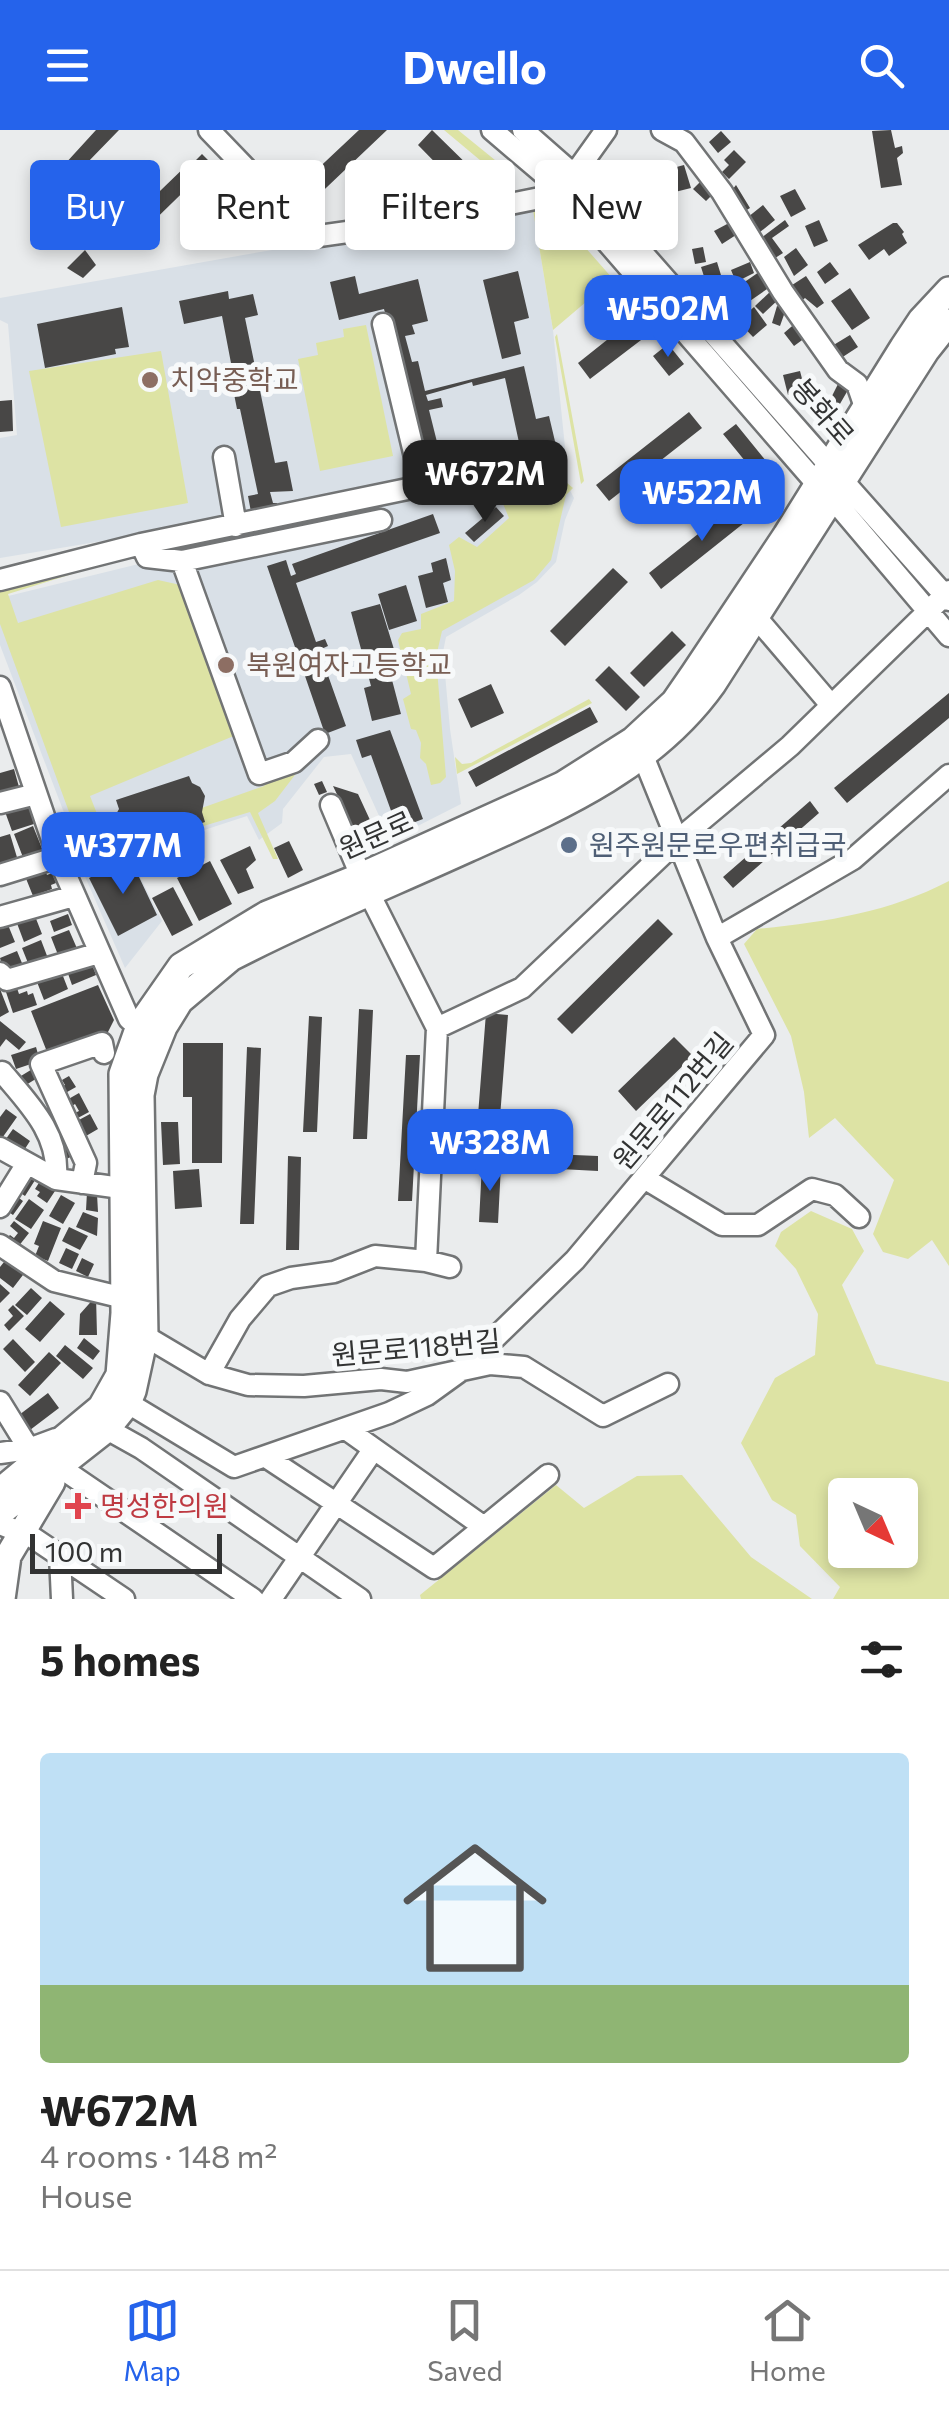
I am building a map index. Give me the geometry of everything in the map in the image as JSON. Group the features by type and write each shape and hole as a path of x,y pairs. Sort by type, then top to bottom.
{"main road":[{"name":"원문로","path":"0,1513 84,1436 119,1376 124,1350 122,1074 149,1032 231,958 365,885 638,748 691,714 755,616 831,483 865,407 922,320 949,290"},
{"name":"원문로","path":"638,748 949,322"},
{"name":"원문로","path":"0,1491 84,1436 107,1428 128,1404 139,1372 145,1336 141,1095 149,1032"},
{"path":"2,1599 10,1528 64,1470 84,1436"}],"street":[{"path":"209,130 312,237 438,219 535,199"},
{"name":"봉화로","path":"492,130 536,160"},
{"name":"봉화로","path":"522,130 548,160"},
{"path":"582,160 606,130"},
{"path":"662,130 684,142 722,192 838,370 857,384 865,407"},
{"name":"봉화로","path":"627,250 831,483 949,636"},
{"path":"0,580 141,544 422,486 383,324"},
{"path":"224,457 236,526"},
{"name":"봉화로","path":"831,483 947,595"},
{"path":"141,544 147,556 182,562 382,520"},
{"path":"182,562 259,774 294,762 318,740"},
{"path":"437,1028 522,988 678,840 790,746 926,610 947,595"},
{"path":"755,616 831,705"},
{"path":"0,687 58,857 98,953 129,1018 149,1032"},
{"name":"원문로112번길","path":"128,1404 234,1467 346,1429 428,1395 464,1369 575,1260 764,1035 717,938 638,748"},
{"path":"717,938 853,859 949,776"},
{"path":"0,802 36,794"},
{"path":"330,804 365,885 437,1028 426,1261"},
{"path":"0,875 58,857"},
{"path":"0,917 74,896"},
{"path":"0,973 6,980 98,953"},
{"path":"82,1183 86,1163 41,1064 102,1042 104,1053"},
{"path":"0,1075 2,1072 44,1121 57,1164 56,1179"},
{"path":"0,1148 56,1179 122,1188"},
{"path":"0,1206 26,1165"},
{"path":"644,1178 722,1225 758,1225 812,1190 835,1196 859,1217"},
{"path":"0,1246 54,1281 124,1298"},
{"path":"209,1374 240,1318 268,1286 291,1278 334,1272 375,1256 450,1267"},
{"name":"원문로118번길","path":"145,1336 209,1374 248,1385 304,1386 381,1379 407,1382 490,1364 524,1367 604,1416 668,1384"},
{"path":"0,1402 29,1450"},
{"path":"107,1428 360,1599"},
{"path":"346,1429 484,1527"},
{"path":"0,1453 84,1436"},
{"path":"271,1599 374,1450"},
{"path":"266,1457 434,1568 548,1475"},
{"path":"64,1470 253,1599"},
{"path":"10,1528 124,1599"},
{"path":"60,1556 62,1599"}],"shaded area":[{"path":"533,210 535,250 540,250 553,330 566,457 308,507 0,558 0,438 17,435 8,324 0,320 0,298 273,250 325,250 325,242 345,239 345,250 515,250 515,213"},
{"name":"북원여자고등학교","path":"557,465 574,498 556,562 519,595 446,637 443,652 461,804 390,840 351,754 324,757 283,809 282,823 259,840 247,816 88,868 84,865 0,645 0,598"},
{"path":"130,857 162,921 125,968 83,872"}],"green space":[{"path":"444,130 458,130 495,160 480,160"},
{"path":"540,250 588,250 613,279 553,330"},
{"path":"366,325 393,456 320,471 298,359 318,355 316,343 344,337 343,329"},
{"path":"557,334 584,481 581,484 555,337"},
{"path":"161,351 188,503 61,527 29,371"},
{"path":"554,472 573,488 566,495 551,560 534,580 442,631 436,657 446,777 431,785 426,764 420,758 421,743 416,730 411,729 403,699 411,694 398,640 402,633 421,629 421,614 454,601 455,571 449,545 459,537 477,547 509,518 496,487"},
{"path":"133,555 8,594 18,623 158,580 185,586 236,735 90,796 105,834 117,838 264,786 286,762 298,771 275,801 258,813 278,859 273,859 250,812 87,861 0,624 0,573"},
{"path":"589,699 592,703 457,774 455,757 462,764 471,763"},
{"path":"949,881 949,1266 932,1240 908,1259 883,1252 873,1234 894,1180 835,1118 809,1138 804,1092 791,1036 744,944 757,929 855,914 903,901"},
{"path":"811,1211 852,1229 864,1251 842,1285 876,1364 949,1382 949,1599 833,1599 840,1587 800,1546 796,1515 772,1500 741,1443 775,1378 815,1355 818,1314 796,1269 775,1246 781,1232"},
{"path":"682,1475 751,1557 812,1599 421,1599 420,1595 556,1485 584,1508 637,1476"}],"building":[{"path":"96,130 119,130 90,160 69,160"},
{"path":"359,130 387,130 355,160 345,160 345,170 325,189 325,162"},
{"path":"432,130 463,160 433,160 418,145"},
{"path":"891,130 895,148 902,146 903,153 897,158 902,185 881,188 872,131"},
{"path":"721,131 731,142 718,153 709,142"},
{"path":"734,150 746,162 729,179 722,172 729,165 724,160"},
{"path":"684,165 691,188 678,191 678,167"},
{"path":"180,172 180,195 160,215 160,191"},
{"path":"700,182 713,194 706,201 693,189"},
{"path":"736,185 750,208 740,214 729,194"},
{"path":"795,189 806,209 791,217 780,196"},
{"path":"763,205 775,220 760,232 748,217"},
{"path":"785,220 789,226 772,238 783,253 772,260 757,241"},
{"path":"819,220 828,241 814,247 805,226"},
{"path":"729,223 736,235 722,244 714,231"},
{"path":"893,223 904,232 907,243 889,256 884,249 869,260 858,245"},
{"path":"703,247 706,262 695,264 692,249"},
{"path":"796,248 808,265 794,276 784,257"},
{"path":"85,250 96,265 83,278 67,268"},
{"path":"717,262 724,285 708,289 701,267"},
{"path":"750,262 754,273 736,282 731,270"},
{"path":"830,262 839,274 825,284 817,272"},
{"path":"518,271 529,318 514,322 521,354 502,359 483,280"},
{"path":"759,272 770,287 747,303 736,288"},
{"path":"355,276 359,294 418,279 428,321 412,325 415,334 405,336 412,362 418,361 425,391 524,366 536,419 549,416 558,454 523,461 505,378 473,386 472,382 426,395 428,401 441,398 443,407 429,410 439,450 444,449 446,457 457,454 461,471 436,477 433,463 424,465 384,309 339,320 330,282"},
{"path":"806,276 824,303 817,308 805,298 800,302 789,287"},
{"path":"850,288 870,318 852,330 831,301"},
{"path":"772,290 780,298 763,314 755,306"},
{"path":"228,291 229,299 253,294 258,315 245,318 275,463 287,461 293,491 270,492 278,507 251,512 248,496 258,494 237,409 222,316 184,324 179,301"},
{"path":"777,306 786,309 780,326 772,323"},
{"path":"122,307 129,347 115,349 116,354 45,368 37,324"},
{"path":"754,307 767,325 753,337 738,321"},
{"path":"632,320 645,337 590,379 578,363"},
{"path":"798,321 809,335 794,346 784,333"},
{"path":"850,335 858,347 835,362 827,349"},
{"path":"668,344 684,364 669,376 653,356"},
{"path":"800,371 805,390 788,395 783,375"},
{"path":"838,384 848,390 837,409 828,404"},
{"path":"12,400 13,431 0,432 0,401"},
{"path":"689,412 702,428 609,501 596,485"},
{"path":"736,424 775,472 763,483 723,434"},
{"path":"742,499 754,515 661,589 649,573"},
{"path":"496,507 504,516 474,542 465,533"},
{"path":"433,514 440,533 296,583 316,642 325,639 328,646 319,650 346,726 325,734 267,566 286,560 291,576 296,574 292,564"},
{"path":"446,558 451,580 443,583 448,602 426,608 418,576 433,572 431,563"},
{"path":"613,568 628,582 565,646 550,631"},
{"path":"406,585 417,621 389,630 378,594"},
{"path":"380,604 397,659 387,661 401,714 372,721 364,688 371,686 351,612"},
{"path":"672,631 686,645 644,687 630,673"},
{"path":"609,666 640,697 626,711 595,680"},
{"path":"491,684 504,713 471,728 458,699"},
{"path":"949,693 949,718 847,803 834,788"},
{"path":"590,707 598,722 476,787 468,772"},
{"path":"390,730 423,819 399,833 371,755 362,758 356,740"},
{"path":"14,769 19,787 15,794 0,797 0,773"},
{"path":"189,776 205,796 205,822 130,848 127,840 122,840 115,816 119,809 116,800"},
{"path":"322,781 327,792 319,795 314,784"},
{"path":"333,786 358,794 370,820 353,828"},
{"path":"810,801 819,813 733,888 723,877"},
{"path":"28,804 34,824 12,831 4,809"},
{"path":"373,822 382,839 355,852 347,834"},
{"path":"33,826 43,851 24,860 14,834"},
{"path":"10,834 19,864 0,870 0,837"},
{"path":"289,841 303,870 288,878 274,848"},
{"path":"250,846 256,860 246,869 254,888 238,894 220,860"},
{"path":"130,858 157,915 118,936 89,878"},
{"path":"210,861 232,904 199,921 177,878"},
{"path":"43,864 56,883 51,885 52,889 33,896 23,871"},
{"path":"173,887 193,925 172,936 152,898"},
{"path":"33,911 42,934 24,942 15,918"},
{"path":"68,914 72,925 54,932 50,921"},
{"path":"658,919 673,934 572,1034 557,1019"},
{"path":"6,920 15,942 0,948 0,922"},
{"path":"69,930 79,953 60,960 51,937"},
{"path":"41,940 49,961 30,968 22,948"},
{"path":"17,951 24,968 5,976 0,958"},
{"path":"90,959 96,975 72,985 66,968"},
{"path":"61,971 68,989 44,1000 37,982"},
{"path":"98,985 114,1020 105,1038 49,1057 31,1011"},
{"path":"17,988 19,994 33,993 37,1005 13,1013 6,992"},
{"path":"0,989 9,1012 0,1017"},
{"path":"359,1009 373,1010 367,1139 353,1139"},
{"path":"486,1013 508,1015 499,1130 477,1128"},
{"path":"309,1016 322,1017 317,1132 303,1132"},
{"path":"0,1021 26,1042 19,1050 6,1039 0,1047"},
{"path":"674,1037 693,1056 636,1111 618,1091"},
{"path":"183,1043 223,1043 222,1163 192,1163 192,1097 183,1097"},
{"path":"36,1047 40,1061 16,1069 11,1055"},
{"path":"247,1047 261,1048 254,1224 240,1224"},
{"path":"406,1055 420,1055 412,1201 398,1201"},
{"path":"34,1068 39,1077 21,1088 16,1079"},
{"path":"69,1076 76,1087 60,1096 56,1090 65,1085 62,1080"},
{"path":"79,1093 89,1112 74,1120 71,1115 79,1111 75,1104 69,1108 65,1101"},
{"path":"6,1109 17,1117 0,1141 0,1117"},
{"path":"90,1114 98,1129 86,1136 77,1121"},
{"path":"161,1122 178,1122 180,1164 163,1165"},
{"path":"13,1129 30,1141 21,1155 3,1143"},
{"path":"69,1133 78,1154 61,1161 58,1154 66,1151 63,1142 54,1145 52,1140"},
{"path":"504,1152 598,1156 598,1171 503,1166"},
{"path":"288,1156 301,1157 299,1250 286,1250"},
{"path":"482,1164 501,1165 498,1223 479,1222"},
{"path":"199,1169 202,1207 175,1209 173,1171"},
{"path":"28,1171 37,1177 25,1196 16,1190"},
{"path":"42,1178 57,1188 47,1203 37,1196 40,1192 35,1189"},
{"path":"11,1192 23,1201 13,1215 6,1210"},
{"path":"87,1192 97,1194 98,1212 86,1210"},
{"path":"61,1195 75,1203 63,1224 49,1216"},
{"path":"29,1199 44,1210 31,1229 15,1219"},
{"path":"83,1212 98,1218 97,1236 76,1227"},
{"path":"14,1221 29,1233 18,1247 7,1238 18,1233 10,1226"},
{"path":"43,1221 61,1228 48,1261 35,1256 39,1246 34,1244"},
{"path":"69,1227 88,1236 80,1250 62,1241"},
{"path":"66,1248 79,1254 72,1269 59,1263"},
{"path":"8,1257 26,1271 13,1288 0,1278 0,1267"},
{"path":"82,1258 94,1264 88,1277 76,1271"},
{"path":"0,1284 10,1293 0,1303"},
{"path":"31,1288 42,1298 27,1315 15,1305"},
{"path":"96,1296 97,1335 79,1335 80,1314"},
{"path":"50,1301 65,1314 40,1342 25,1329"},
{"path":"13,1305 24,1316 9,1331 4,1325 13,1316 8,1310"},
{"path":"84,1338 100,1351 93,1360 77,1348"},
{"path":"13,1339 35,1362 25,1372 3,1349"},
{"path":"65,1345 93,1368 83,1379 56,1356"},
{"path":"49,1352 61,1363 30,1396 18,1385"},
{"path":"48,1393 59,1408 30,1430 19,1415"}],"place":[{"name":"치악중학교","path":"150,380"},
{"name":"북원여자고등학교","path":"226,665"},
{"name":"원주원문로우편취급국","path":"569,845"},
{"name":"명성한의원","path":"78,1506"}]}
